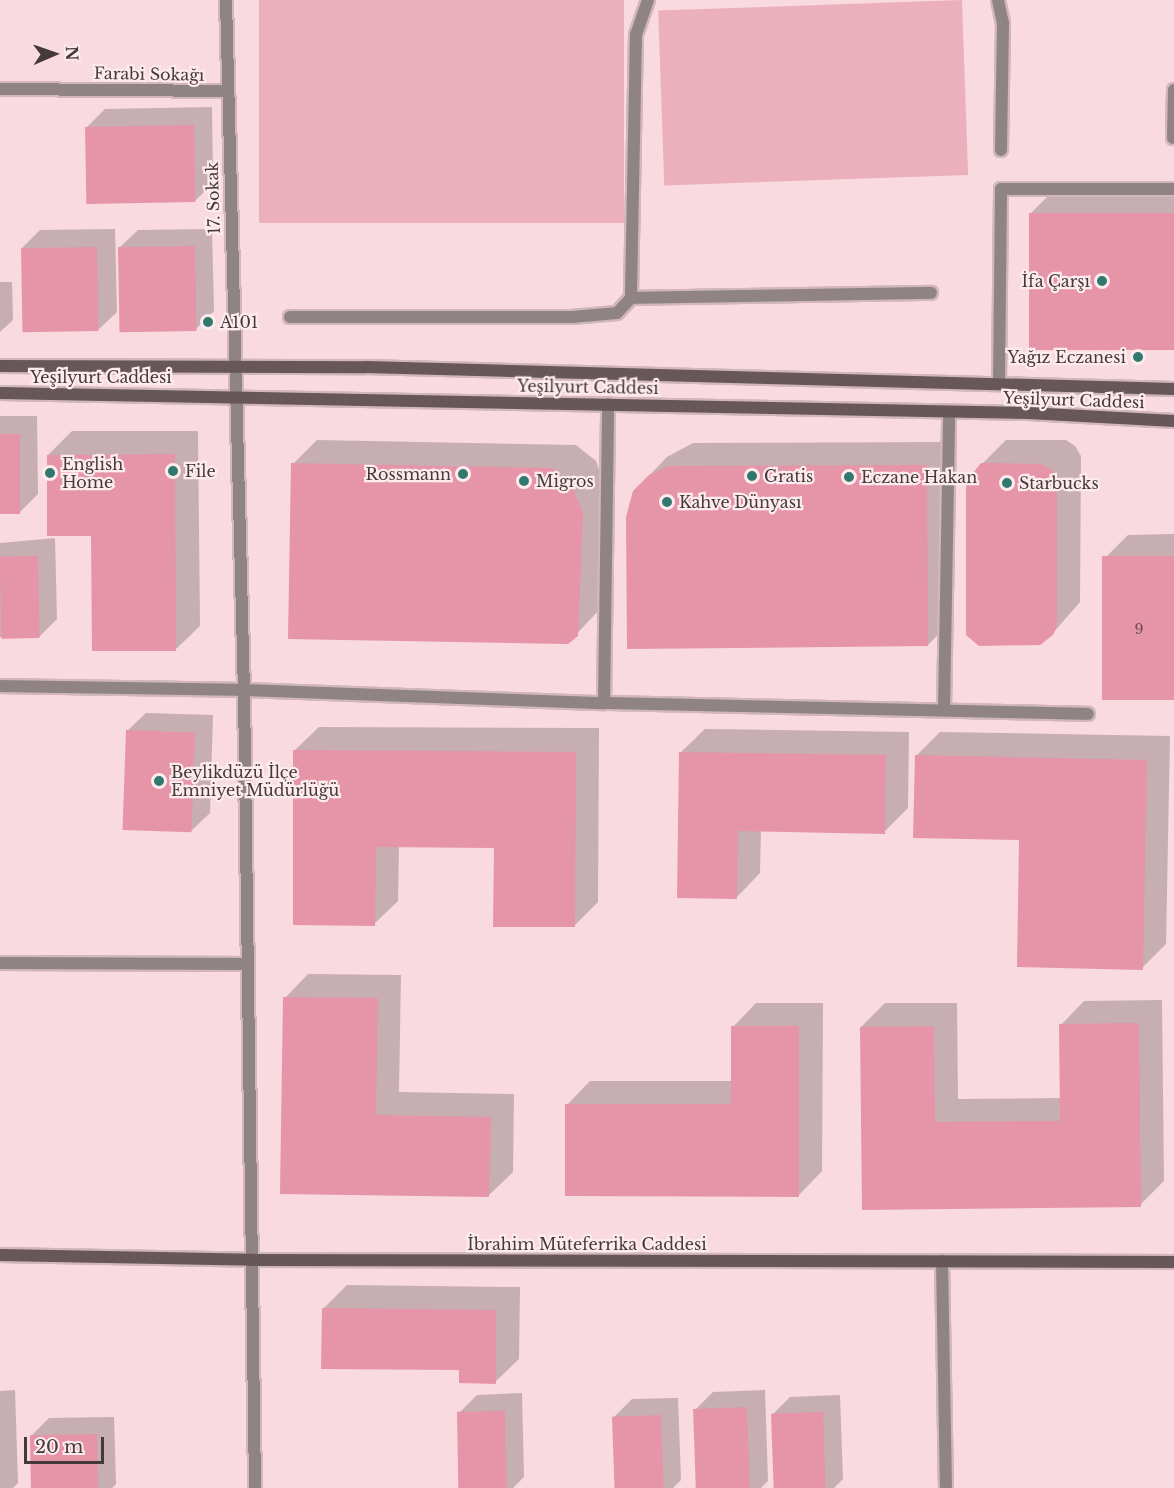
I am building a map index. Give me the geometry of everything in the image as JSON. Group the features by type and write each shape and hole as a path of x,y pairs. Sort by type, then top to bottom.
{"main road":[{"name":"Yeşilyurt Caddesi","path":"0,366 366,367 1174,389"},
{"name":"Yeşilyurt Caddesi","path":"0,393 236,395 1174,421"},
{"name":"İbrahim Müteferrika Caddesi","path":"0,1255 253,1260 1174,1262"}],"street":[{"name":"17. Sokak","path":"226,0 226,91 244,690 255,1488"},
{"path":"290,316 572,317 617,313 631,298 636,34 648,0"},
{"path":"999,0 1003,23 1002,150"},
{"name":"Farabi Sokağı","path":"0,89 226,91"},
{"path":"1173,138 1174,90"},
{"path":"999,383 1001,189 1174,189"},
{"path":"631,298 932,293"},
{"path":"604,703 608,404"},
{"path":"944,711 948,413"},
{"path":"0,686 244,690 604,703 1088,714"},
{"path":"0,963 246,964"},
{"path":"942,1261 946,1488"}],"shaded area":[{"path":"259,0 624,0 624,223 259,223"},
{"path":"962,0 968,175 664,186 658,11"}],"building":[{"path":"194,125 195,202 86,204 85,127"},
{"name":"İfa Çarşı","path":"1029,213 1174,213 1174,350 1029,350"},
{"path":"195,246 196,331 119,332 118,247"},
{"path":"97,247 98,331 22,332 21,248"},
{"path":"0,434 20,434 20,514 0,514"},
{"path":"175,454 176,651 92,651 91,536 47,536 47,455"},
{"path":"291,463 552,468 572,485 583,514 578,636 568,644 288,639"},
{"path":"981,463 1041,464 1052,470 1057,480 1057,626 1053,635 1040,645 979,646 966,635 966,482"},
{"path":"927,465 928,646 627,649 626,517 633,491 649,475 668,466"},
{"path":"38,556 39,638 1,639 0,557"},
{"path":"1102,556 1174,556 1174,700 1102,700"},
{"name":"Beylikdüzü İlçe Emniyet Müdürlüğü","path":"126,730 195,732 191,832 123,830"},
{"path":"293,750 576,752 575,927 493,927 494,848 376,847 375,926 293,925"},
{"path":"679,752 886,755 885,834 738,831 737,899 677,898"},
{"path":"915,755 1147,760 1143,970 1017,967 1019,840 913,838"},
{"path":"283,997 378,998 376,1115 491,1117 489,1197 280,1194"},
{"path":"1139,1023 1141,1207 862,1210 860,1027 934,1026 935,1122 1060,1121 1059,1024"},
{"path":"731,1026 799,1026 799,1197 565,1196 565,1104 731,1104"},
{"path":"322,1308 496,1310 496,1384 459,1383 459,1370 321,1369"},
{"path":"747,1407 750,1488 696,1488 693,1409"},
{"path":"505,1411 506,1488 458,1488 457,1412"},
{"path":"823,1412 826,1488 774,1488 771,1414"},
{"path":"661,1415 664,1488 615,1488 612,1417"},
{"path":"97,1434 98,1488 31,1488 30,1435"}],"place":[{"name":"İfa Çarşı","path":"1102,281"},
{"name":"A101","path":"208,322"},
{"name":"Yağız Eczanesi","path":"1138,357"},
{"name":"File","path":"173,471"},
{"name":"English Home","path":"50,473"},
{"name":"Rossmann","path":"463,474"},
{"name":"Gratis","path":"752,476"},
{"name":"Eczane Hakan","path":"849,477"},
{"name":"Migros","path":"524,481"},
{"name":"Starbucks","path":"1007,483"},
{"name":"Kahve Dünyası","path":"667,502"},
{"name":"Beylikdüzü İlçe Emniyet Müdürlüğü","path":"159,781"}]}
